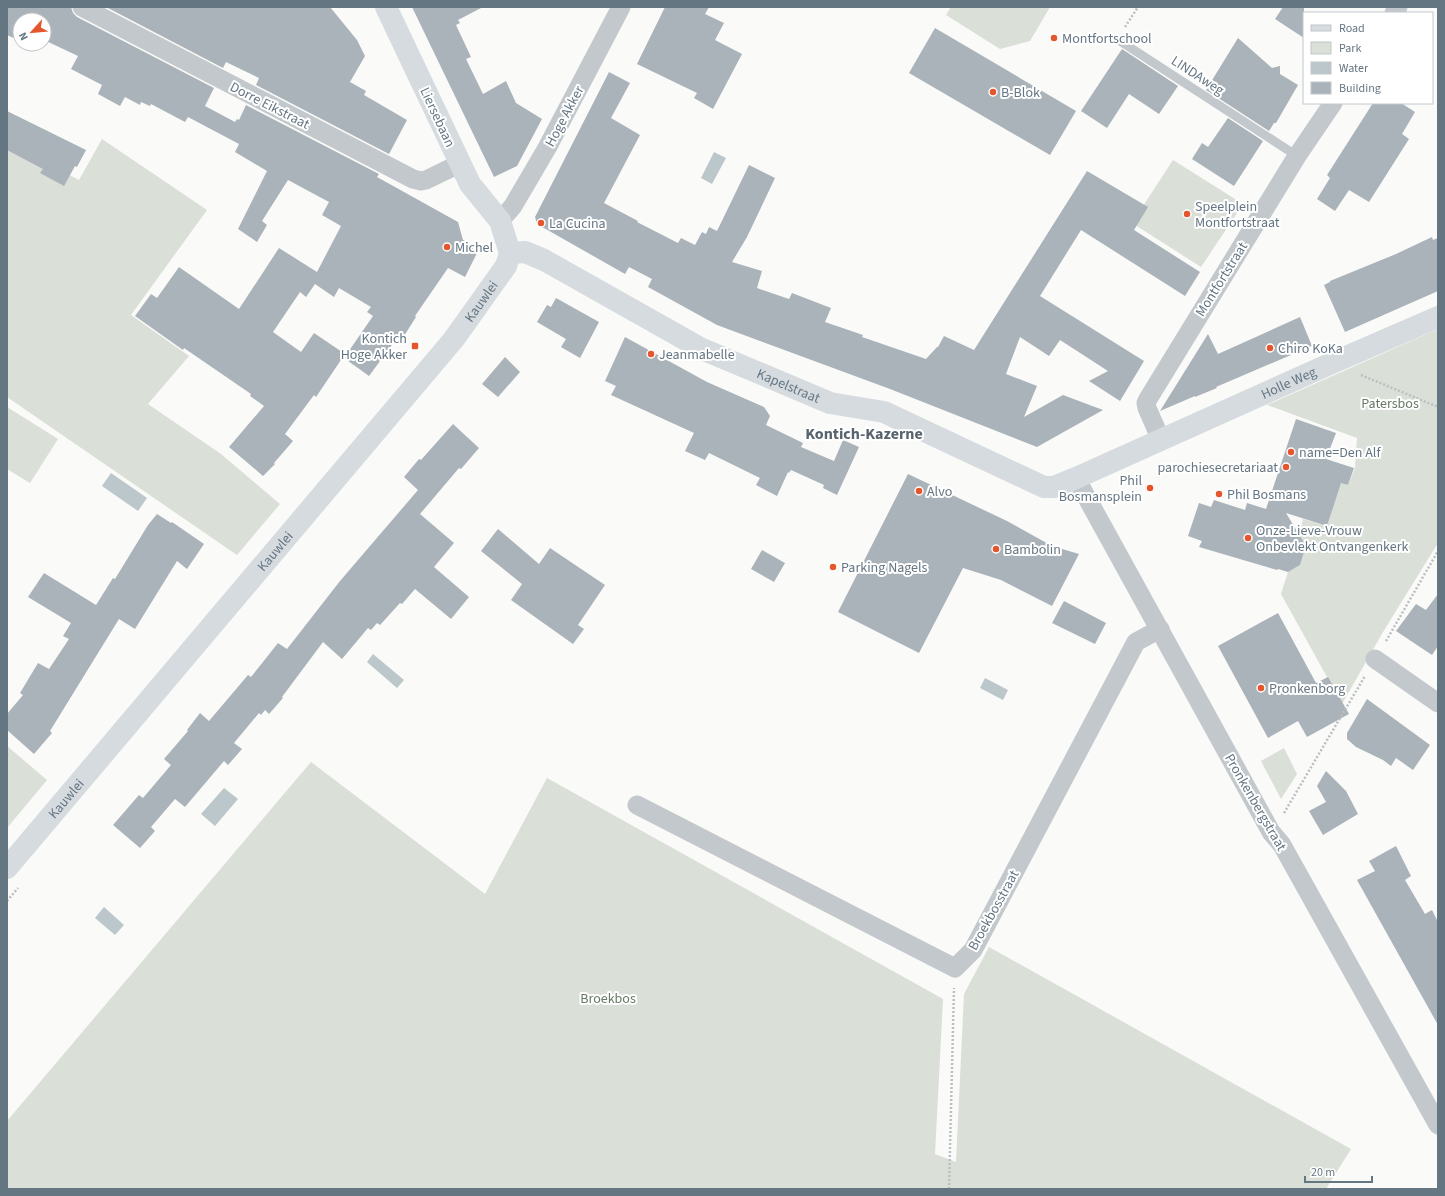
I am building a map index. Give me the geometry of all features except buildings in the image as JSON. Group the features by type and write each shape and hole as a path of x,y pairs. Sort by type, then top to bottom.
{"street":[{"name":"Dorre Eikstraat","path":"82,7 413,179 422,181 426,180 459,164"},
{"name":"Liersebaan","path":"386,7 459,164 470,184 500,221"},
{"name":"Hoge Akker","path":"500,221 513,206 547,148 620,7"},
{"name":"Montfortstraat","path":"1161,440 1147,408 1146,403 1148,399 1297,156 1332,104"},
{"path":"500,221 510,253"},
{"name":"Kapelstraat","path":"510,253 525,252 544,260 702,349 830,403 884,412 1044,487 1054,487 1161,440"},
{"name":"Kauwlei","path":"7,868 454,339 506,266 510,253"},
{"name":"Holle Weg","path":"1161,440 1438,317"},
{"name":"Pronkenbergstraat","path":"1076,478 1271,832 1282,845 1438,1125"},
{"name":"Broekbosstraat","path":"955,968 972,950 1136,642 1160,629"},
{"path":"1375,659 1438,704"},
{"path":"637,805 955,968"}],"lane":[{"name":"LINDAweg","path":"1117,39 1297,156"}],"path":[{"path":"1117,39 1138,7"},
{"path":"1332,363 1438,407"},
{"path":"1271,832 1286,810 1438,551"},
{"path":"948,1189 955,968"}],"green space":[{"path":"951,7 1050,7 1030,41 1000,49 946,15"},
{"path":"102,139 207,210 131,315 189,356 148,404 221,454 280,504 237,555 7,397 7,142 79,180"},
{"name":"Speelplein Montfortstraat","path":"1173,160 1243,204 1201,267 1132,223"},
{"name":"Patersbos","path":"1438,329 1438,543 1383,632 1342,704 1281,594 1288,572 1300,565 1306,546 1299,535 1303,519 1327,526 1332,509 1322,476 1348,485 1355,468 1357,438 1267,405"},
{"path":"7,407 58,439 30,483 7,469"},
{"path":"7,746 47,780 7,828"},
{"path":"1284,748 1297,774 1281,799 1261,761"},
{"name":"Broekbos","path":"311,762 485,894 547,778 943,999 935,1154 956,1162 964,994 989,947 1351,1149 1326,1189 7,1189 7,1121"}],"water":[{"path":"714,152 726,158 712,184 701,178"},
{"path":"111,473 147,498 138,511 102,486"},
{"path":"373,654 404,680 397,688 367,662"},
{"path":"985,678 1008,690 1003,700 980,688"},
{"path":"224,788 238,799 215,826 201,814"},
{"path":"104,907 124,925 115,935 95,918"}],"place":[{"name":"Montfortschool","path":"1054,38"},
{"name":"B-Blok","path":"993,92"},
{"name":"Speelplein Montfortstraat","path":"1187,214"},
{"name":"La Cucina","path":"541,223"},
{"name":"Michel","path":"447,247"},
{"name":"Kontich Hoge Akker","path":"415,346"},
{"name":"Chiro KoKa","path":"1270,348"},
{"name":"Jeanmabelle","path":"651,354"},
{"name":"name=Den Alf","path":"1291,452"},
{"name":"parochiesecretariaat","path":"1286,467"},
{"name":"Phil Bosmansplein","path":"1150,488"},
{"name":"Alvo","path":"919,491"},
{"name":"Phil Bosmans","path":"1219,494"},
{"name":"Onze-Lieve-Vrouw Onbevlekt Ontvangenkerk","path":"1248,538"},
{"name":"Bambolin","path":"996,549"},
{"name":"Parking Nagels","path":"833,567"},
{"name":"Pronkenborg","path":"1261,688"}],"district":[{"name":"Kontich-Kazerne","path":"864,433"}]}
